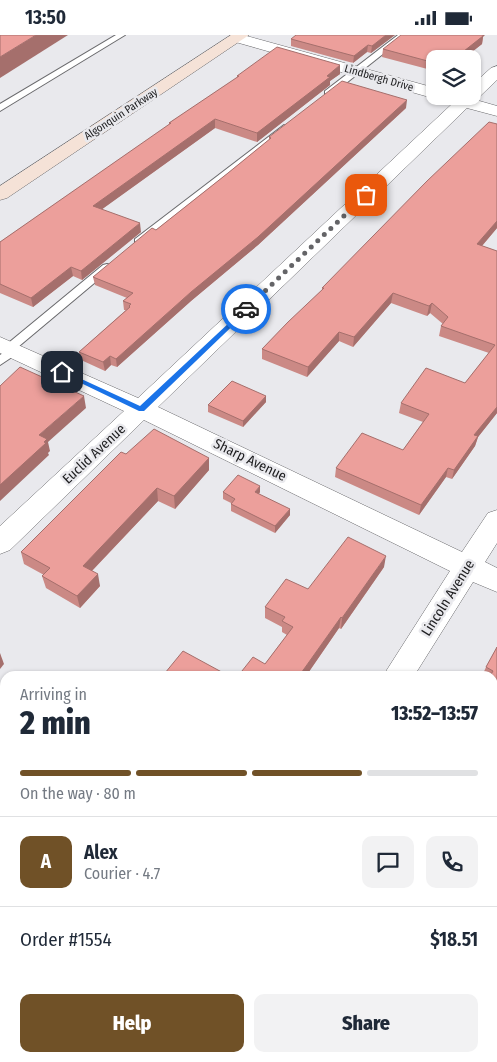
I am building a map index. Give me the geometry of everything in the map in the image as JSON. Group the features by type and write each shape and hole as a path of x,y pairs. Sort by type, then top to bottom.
{"main road":[{"name":"Algonquin Parkway","path":"0,194 239,37"}],"street":[{"name":"Lindbergh Drive","path":"239,37 426,90"},
{"name":"Euclid Avenue","path":"481,83 497,71"},
{"path":"481,104 497,111"},
{"name":"Euclid Avenue","path":"0,543 455,105"},
{"name":"Sharp Avenue","path":"6,351 141,409 315,491 497,581"},
{"name":"Lincoln Avenue","path":"401,671 497,520"}],"lane":[{"path":"0,109 121,35"},
{"path":"319,100 402,35"},
{"path":"132,246 290,123"},
{"path":"6,351 117,258"}],"building":[{"path":"0,35 36,35 0,57"},
{"path":"296,35 386,35 372,46 368,45 354,56 291,39"},
{"path":"401,35 483,35 465,50 426,50 426,61 383,49"},
{"path":"277,47 340,65 327,76 330,77 257,133 215,119 93,206 140,223 81,271 71,267 31,298 0,284 0,242 239,76 237,76"},
{"path":"342,81 407,100 258,237 191,292 116,359 110,356 103,362 79,352 130,307 131,304 123,301 133,293 93,277 152,228 156,230 271,138 269,137"},
{"path":"489,122 497,124 497,221 477,244 497,251 497,407 474,435 478,436 454,470 448,468 421,505 336,468 362,433 403,450 429,414 401,403 426,368 465,383 495,345 441,326 448,317 432,303 429,306 393,293 354,337 339,332 308,367 262,349 427,181"},
{"path":"20,367 84,396 39,435 47,439 44,442 46,443 0,485 0,386"},
{"path":"232,381 266,396 243,421 208,405"},
{"path":"154,429 209,458 174,496 157,488 83,566 98,574 77,596 42,576 50,568 21,552 121,452 126,454"},
{"path":"238,475 260,486 255,492 290,509 275,526 231,504 235,499 223,492"},
{"path":"348,537 386,556 303,671 242,671 253,657 265,664 293,627 282,621 285,617 265,607 286,579 308,589"},
{"path":"497,647 497,671 486,667"},
{"path":"183,651 220,671 167,671"}],"way so far":[{"path":"246,309 366,195"}],"route":[{"path":"62,372 141,409 246,309"}]}
